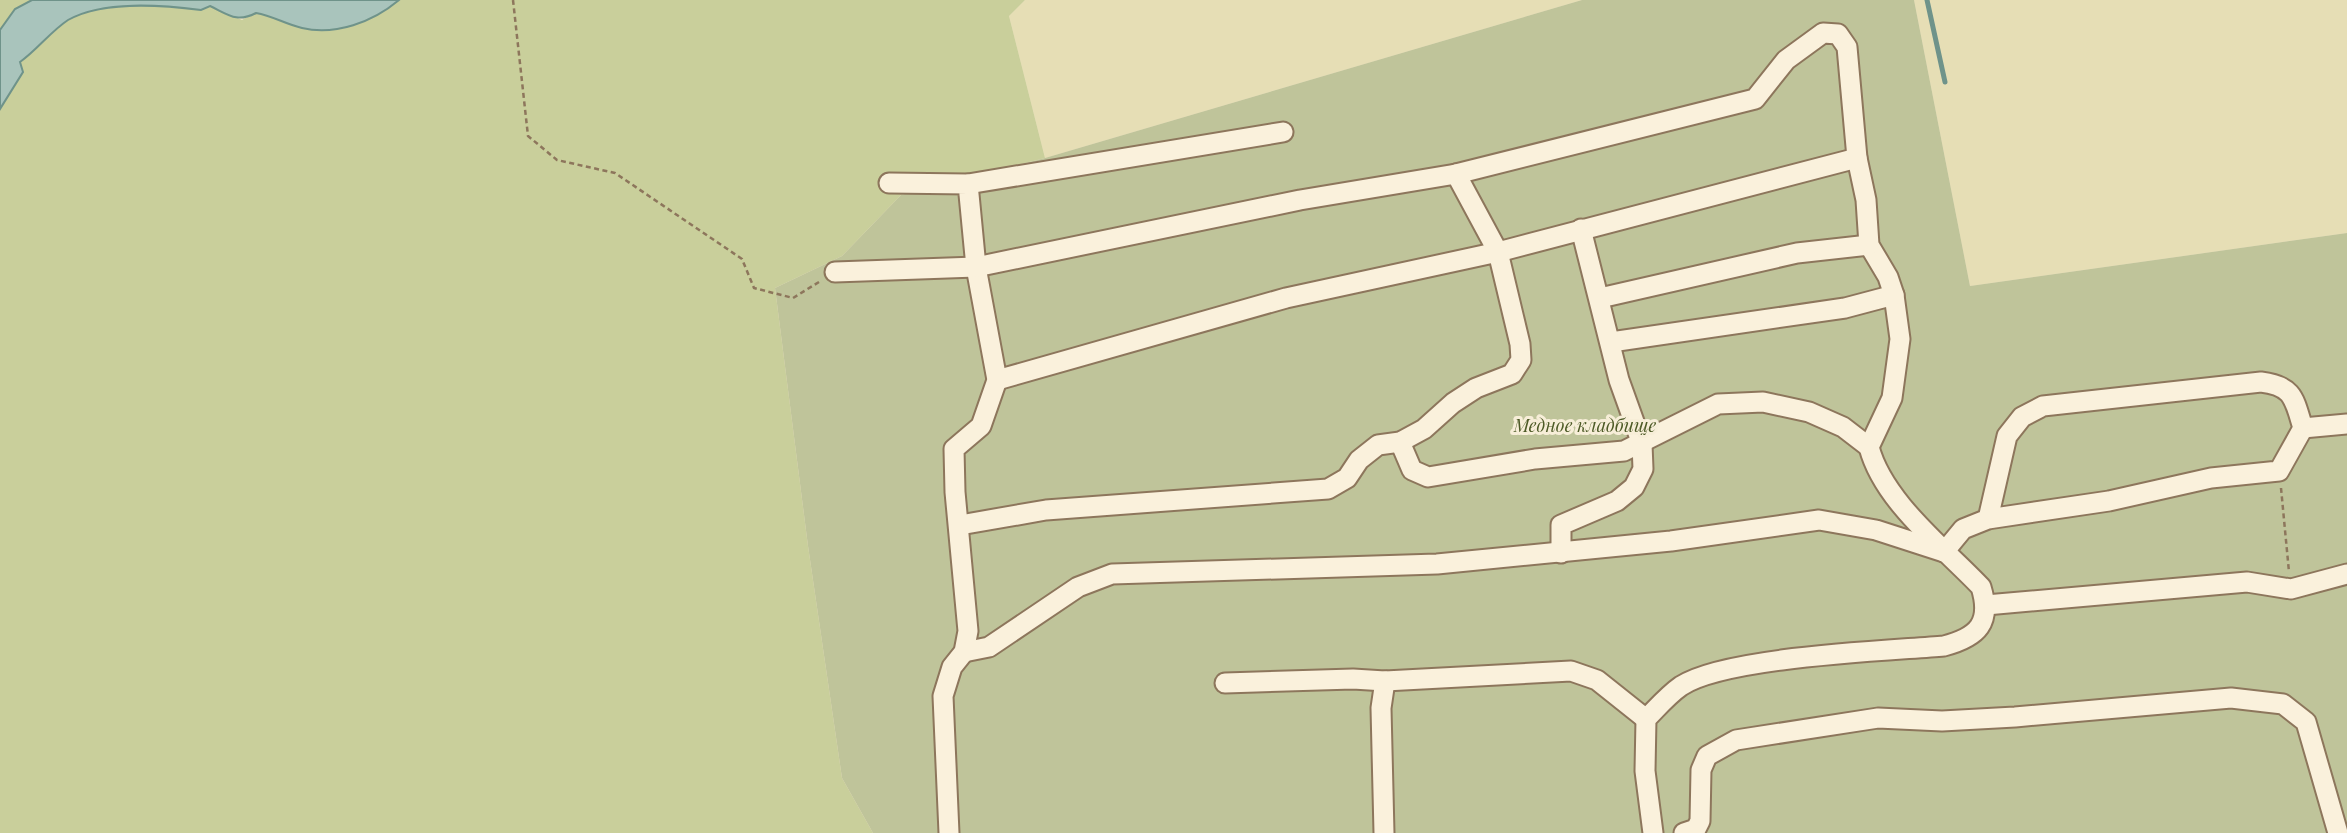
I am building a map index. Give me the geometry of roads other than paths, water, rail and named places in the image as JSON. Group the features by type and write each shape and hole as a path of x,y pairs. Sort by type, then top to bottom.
{"street":[{"path":"835,272 975,267 1300,200 1456,174 1755,99 1786,60 1823,33 1838,34 1847,47 1857,158 1866,201 1869,245 1888,277 1894,295 1900,338 1892,398 1869,447 1874,468 1944,552 1981,587 1986,605 1981,624 1968,639 1944,646 1757,665 1707,674 1681,686 1646,719 1644,771 1653,833"},
{"path":"889,183 968,184 1283,132"},
{"path":"997,380 1286,298 1498,252 1857,158"},
{"path":"960,525 1046,510 1328,489 1347,478 1359,460 1378,445 1400,442 1424,429 1453,403 1476,388 1512,374 1521,360 1520,344 1498,252 1456,174"},
{"path":"949,833 943,696 952,667 964,652 968,631 955,492 954,449 981,426 997,380 975,267 968,184"},
{"path":"1561,553 1561,525 1618,501 1634,487 1643,469 1642,444 1619,380 1581,229"},
{"path":"1600,298 1797,253 1869,245"},
{"path":"1611,342 1845,308 1894,295"},
{"path":"1944,552 1963,530 1988,519 2109,501 2211,478 2279,471 2303,428 2293,396 2281,384 2261,382 2043,406 2022,417 2007,436 1988,519"},
{"path":"1400,442 1412,470 1428,477 1535,459 1624,452 1678,422 1718,404 1763,402 1809,412 1843,427 1869,447"},
{"path":"2303,428 2347,425"},
{"path":"964,652 989,647 1078,587 1112,574 1437,564 1561,553 1819,520 1876,530 1944,552"},
{"path":"1986,605 2248,582 2291,589 2347,574"},
{"path":"1225,683 1385,681 1571,671 1597,680 1646,719"},
{"path":"1384,833 1381,708 1385,681"},
{"path":"1685,833 1696,829 1700,821 1701,770 1707,756 1736,740 1878,718 1942,721 2015,717 2231,698 2283,704 2306,722 2338,833"}],"water":[{"path":"32,0 399,0 366,21 327,30 302,28 256,13 233,17 210,6 201,10 133,6 98,9 68,20 20,62 23,72 0,109 0,30 15,9"}],"waterway":[{"path":"1927,0 1945,82"}],"park label":[{"name":"Медное кладбище","path":"1585,425"}]}
